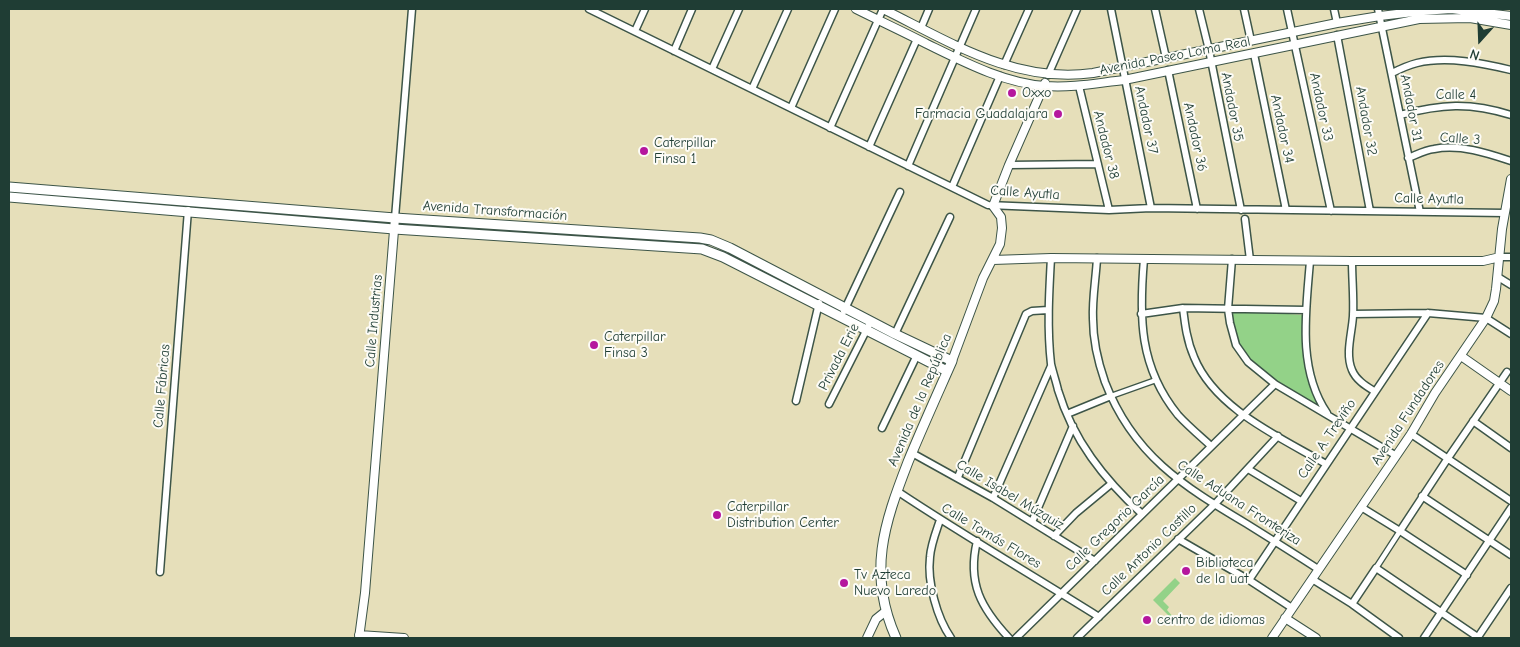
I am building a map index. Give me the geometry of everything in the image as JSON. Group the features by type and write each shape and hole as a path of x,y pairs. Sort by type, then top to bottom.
{"main road":[{"name":"Avenida Transformación","path":"9,187 346,215 675,236 710,240 823,296 866,329 948,371"},
{"path":"124,196 124,206"},
{"name":"Avenida Transformación","path":"9,197 394,229 695,248 709,251 818,305 871,321 952,361"},
{"path":"345,225 346,215"},
{"path":"422,220 422,231"},
{"path":"498,225 498,235"},
{"path":"578,230 578,240"},
{"path":"674,246 675,236"},
{"path":"763,277 768,268"},
{"path":"784,288 789,278"},
{"path":"801,296 804,286"},
{"name":"Avenida de la República","path":"896,638 886,611 882,590 882,550 889,512 952,361"}],"street":[{"name":"Calle Industrias","path":"359,636 365,593 412,9"},
{"path":"635,31 645,9"},
{"path":"674,51 692,9"},
{"path":"712,69 739,9"},
{"path":"752,89 788,9"},
{"path":"792,108 835,9"},
{"name":"Avenida Paseo Loma Real","path":"856,9 955,58 1000,76 1044,86 1079,86 1124,80 1337,35 1382,28 1451,12"},
{"path":"830,128 883,9"},
{"name":"Avenida Paseo Loma Real","path":"883,9 960,47 1004,65 1029,72 1071,76 1292,33 1379,12 1422,10 1451,12 1511,25"},
{"path":"921,28 929,9"},
{"path":"908,166 976,9"},
{"path":"1004,65 1029,9"},
{"path":"993,206 1077,9"},
{"name":"Andador 37","path":"1111,9 1151,208"},
{"path":"1155,9 1166,58"},
{"name":"Andador 35","path":"1199,9 1241,210"},
{"path":"1244,9 1251,41"},
{"name":"Andador 33","path":"1287,9 1331,211"},
{"path":"1334,9 1337,23"},
{"name":"Calle Ayutla","path":"594,10 988,205 1109,210 1151,208 1505,213"},
{"name":"Andador 31","path":"1379,12 1420,212"},
{"name":"Avenida Paseo Loma Real","path":"1471,15 1511,16"},
{"name":"Andador 32","path":"1337,35 1370,211"},
{"path":"869,146 917,39"},
{"name":"Andador 34","path":"1254,54 1286,210"},
{"path":"1392,73 1417,63 1453,61 1511,70"},
{"name":"Andador 36","path":"1168,70 1197,209"},
{"path":"952,188 1000,76"},
{"name":"Andador 38","path":"1079,86 1109,210"},
{"name":"Calle 4","path":"1400,115 1428,107 1459,105 1492,109 1511,116"},
{"name":"Calle 3","path":"1408,158 1435,148 1452,148 1468,149 1511,160"},
{"path":"1009,165 1098,164"},
{"name":"Avenida Fundadores","path":"1272,638 1411,434 1435,393 1486,318 1494,300 1511,180"},
{"path":"843,312 900,192"},
{"name":"Calle Fábricas","path":"160,572 189,202"},
{"name":"Avenida de la República","path":"952,361 983,278 1000,244 1001,217 993,206"},
{"path":"895,334 950,217"},
{"path":"1245,219 1250,260"},
{"path":"992,260 1097,258 1352,261 1483,260 1500,256 1511,257"},
{"path":"1051,258 1048,310 1052,365 1067,414 1078,437 1098,467 1111,484 1142,514"},
{"name":"Calle Aduana Fronteriza","path":"1097,258 1092,318 1097,358 1122,419 1142,447 1177,480 1318,569"},
{"path":"1144,259 1141,314 1147,353 1156,380 1180,416 1211,446"},
{"path":"1232,260 1228,309 1236,345 1248,362 1275,384 1395,456"},
{"path":"1310,260 1306,310 1307,354 1309,369 1318,399 1330,416"},
{"path":"1352,261 1353,314 1349,352 1352,369 1362,383 1374,392"},
{"path":"1498,277 1511,285"},
{"path":"796,401 818,305 823,296"},
{"path":"1141,314 1183,308 1306,310"},
{"path":"1183,308 1186,333 1194,358 1217,392 1243,415 1326,464"},
{"path":"958,477 1026,314 1032,310 1048,310"},
{"path":"1353,314 1428,313 1486,318 1511,334"},
{"name":"Calle A. Treviño","path":"1249,580 1428,313"},
{"name":"Privada Erie","path":"829,404 871,321"},
{"path":"882,428 917,355"},
{"path":"1460,356 1511,391"},
{"path":"993,498 1052,365"},
{"path":"1352,604 1422,496 1507,372"},
{"path":"1067,414 1156,380"},
{"name":"Calle Gregorio García","path":"1016,638 1275,384"},
{"path":"1473,421 1511,448"},
{"path":"1032,522 1073,426"},
{"path":"1411,434 1511,501"},
{"name":"Calle Antonio Castillo","path":"1077,638 1214,504 1278,436"},
{"name":"Calle Isabel Múzquiz","path":"912,453 958,477 1095,561"},
{"path":"1248,469 1301,501"},
{"path":"1054,536 1076,513 1111,484"},
{"name":"Calle Tomás Flores","path":"897,491 940,520 1099,617"},
{"path":"1422,496 1511,555"},
{"path":"1361,507 1467,575"},
{"path":"1424,638 1511,508"},
{"path":"940,520 929,559 930,575 938,613 951,638"},
{"path":"1178,539 1249,580 1292,608"},
{"path":"977,541 973,560 977,593 989,615 1009,638"},
{"path":"1376,568 1479,638 1511,588"},
{"path":"1312,579 1352,604 1399,638"},
{"path":"868,638 876,619 886,611"},
{"path":"1286,618 1316,638"},
{"path":"359,636 404,638"}],"green space":[{"path":"1229,310 1303,315 1305,357 1326,413 1258,371 1239,350"},
{"path":"1175,578 1180,583 1163,601 1169,607 1167,610 1174,618 1173,620 1153,600"}],"place":[{"name":"Oxxo","path":"1012,93"},
{"name":"Farmacia Guadalajara","path":"1058,114"},
{"name":"Caterpillar Finsa 1","path":"644,151"},
{"name":"Caterpillar Finsa 3","path":"594,345"},
{"name":"Caterpillar Distribution Center","path":"717,515"},
{"name":"Biblioteca de la uat","path":"1186,571"},
{"name":"Tv Azteca Nuevo Laredo","path":"844,583"},
{"name":"centro de idiomas","path":"1147,620"}]}
